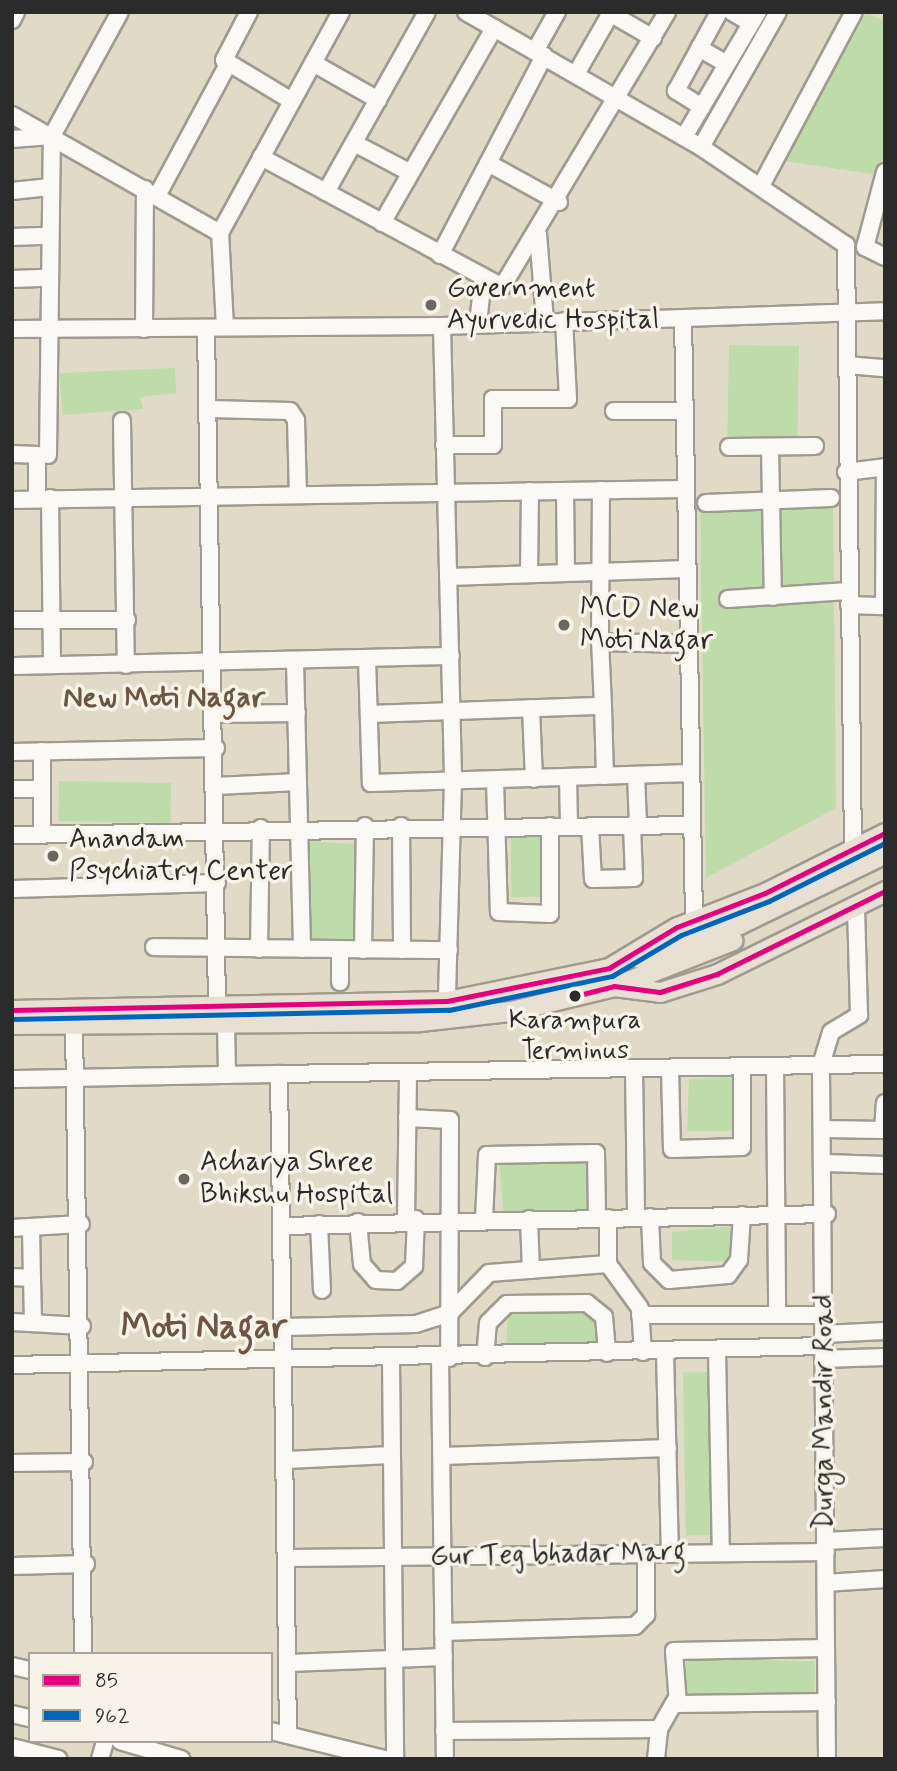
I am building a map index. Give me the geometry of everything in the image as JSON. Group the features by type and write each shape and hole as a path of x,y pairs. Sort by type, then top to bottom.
{"main road":[{"path":"612,977 694,920 853,849 883,843"},
{"path":"844,883 883,843"},
{"path":"12,1010 420,1021 511,1011 612,977 885,867"},
{"path":"12,1024 74,1023 447,1001 612,977 660,992 717,974 856,908 885,891"}],"street":[{"path":"12,20 16,12"},
{"path":"48,455 47,236 52,136 120,12"},
{"path":"249,12 224,57 228,64 292,101"},
{"path":"225,327 220,233 341,12"},
{"path":"326,192 427,12"},
{"path":"466,12 618,97 762,184 842,239 848,251 846,472 853,849"},
{"path":"440,255 488,163 557,12"},
{"path":"261,157 483,279 506,285 559,202 667,12"},
{"path":"702,107 676,91 719,12"},
{"path":"684,137 755,18 732,12"},
{"path":"701,147 778,12"},
{"path":"762,184 854,12"},
{"path":"576,74 609,13 653,38"},
{"path":"382,223 494,28"},
{"path":"699,48 727,64"},
{"path":"313,63 379,100"},
{"path":"144,329 151,193 228,64"},
{"path":"12,115 220,233"},
{"path":"12,139 52,136"},
{"path":"354,143 411,173"},
{"path":"488,163 559,202"},
{"path":"885,172 865,247 885,257"},
{"path":"12,191 50,187"},
{"path":"538,234 545,321"},
{"path":"12,237 47,236"},
{"path":"12,279 47,278"},
{"path":"478,323 483,279"},
{"path":"12,329 442,326 885,312"},
{"path":"682,318 694,920"},
{"path":"444,445 493,445 493,399 568,399 564,321"},
{"path":"442,326 453,782 447,1001"},
{"path":"206,328 215,665 217,949 226,1075"},
{"path":"847,365 885,368"},
{"path":"208,409 290,411 296,420 298,494"},
{"path":"614,411 684,411"},
{"path":"122,421 127,497 126,666"},
{"path":"729,447 815,446"},
{"path":"771,447 773,597"},
{"path":"12,454 37,456 44,499 52,619 52,665"},
{"path":"728,599 848,598 884,606 885,467 846,472"},
{"path":"12,500 685,489"},
{"path":"529,574 530,491"},
{"path":"565,491 566,573"},
{"path":"601,491 600,640 605,776"},
{"path":"706,503 831,498"},
{"path":"448,577 687,569"},
{"path":"12,620 127,620"},
{"path":"600,640 608,646 689,644"},
{"path":"12,666 215,665 451,656"},
{"path":"368,659 371,783 691,773"},
{"path":"295,661 302,949"},
{"path":"369,714 603,706"},
{"path":"531,708 534,779"},
{"path":"215,714 297,713"},
{"path":"12,752 216,748"},
{"path":"42,751 42,834"},
{"path":"590,826 593,878 634,878 636,775"},
{"path":"568,778 569,826"},
{"path":"495,780 499,912 550,914 550,826"},
{"path":"216,786 298,782"},
{"path":"12,789 42,789"},
{"path":"12,835 401,825 692,825"},
{"path":"401,825 402,950"},
{"path":"363,950 365,826"},
{"path":"259,949 261,828"},
{"path":"12,889 216,883"},
{"path":"821,1065 831,1032 859,1015 856,908"},
{"path":"154,947 449,950"},
{"path":"340,950 340,982"},
{"path":"74,1023 81,1224 86,1564 83,1652"},
{"path":"12,1079 885,1064"},
{"name":"Durga Mandir Road","path":"821,1065 827,1214 823,1315 827,1759"},
{"path":"775,1066 777,1315"},
{"path":"670,1068 672,1149 742,1147 742,1067"},
{"path":"634,1068 643,1217 652,1263 669,1280 728,1275 739,1260 742,1215"},
{"path":"358,1222 362,1264 376,1280 397,1281 414,1266 407,1118 408,1072"},
{"path":"279,1074 290,1558 288,1735"},
{"path":"825,1129 883,1130 885,1102"},
{"path":"407,1118 450,1120 450,1313 445,1358 442,1456 445,1759"},
{"path":"484,1219 487,1155 596,1153 608,1264 640,1315 643,1352"},
{"path":"826,1163 885,1165"},
{"path":"282,1226 411,1219 827,1214"},
{"path":"528,1219 531,1270"},
{"path":"12,1228 81,1224"},
{"path":"319,1224 322,1290"},
{"path":"31,1227 33,1323"},
{"path":"284,1327 416,1324 450,1313 489,1273 608,1264"},
{"path":"12,1277 32,1278"},
{"path":"485,1357 488,1323 507,1304 587,1303 604,1317 607,1353"},
{"path":"640,1315 823,1315"},
{"path":"12,1322 82,1326"},
{"path":"12,1365 284,1358 391,1360 717,1351 823,1346 885,1331"},
{"path":"823,1346 885,1357"},
{"path":"717,1351 721,1553"},
{"path":"666,1352 670,1553"},
{"path":"391,1360 395,1759"},
{"path":"442,1456 668,1448"},
{"path":"287,1461 391,1455"},
{"path":"12,1463 84,1462"},
{"name":"Gur Teg bhadar Marg","path":"290,1558 721,1553 826,1547 885,1538"},
{"path":"443,1632 635,1626 646,1615 646,1554"},
{"path":"12,1566 86,1564"},
{"path":"826,1583 885,1579"},
{"path":"656,1759 659,1729 675,1701 676,1649 826,1648"},
{"path":"289,1663 444,1657"},
{"path":"675,1701 827,1702"},
{"path":"444,1731 659,1729"},
{"path":"273,1731 386,1759"},
{"path":"127,1743 181,1759"},
{"path":"12,1748 58,1759"}],"green space":[{"path":"866,13 885,21 885,149 878,175 785,161"},
{"path":"729,345 799,346 797,441 727,440"},
{"path":"175,368 176,393 140,397 143,409 63,415 59,373"},
{"path":"833,495 836,808 706,878 700,500"},
{"path":"59,781 171,783 170,823 58,821"},
{"path":"511,833 555,833 555,897 511,897"},
{"path":"307,841 370,845 368,937 308,943"},
{"path":"736,1077 732,1131 687,1131 689,1079"},
{"path":"592,1156 597,1210 504,1218 499,1164"},
{"path":"736,1226 733,1262 672,1260 672,1232"},
{"path":"594,1299 597,1345 506,1345 509,1305"},
{"path":"683,1372 710,1372 713,1535 686,1535"},
{"path":"686,1659 815,1661 814,1696 685,1694"}],"transit line":[{"name":"85","path":"12,1010 447,1001 609,968 677,927 765,893 885,833"},
{"name":"962","path":"12,1019 449,1010 612,976 681,935 769,901 885,843"},
{"name":"85","path":"575,996 614,986 660,992 717,974 885,891"}],"place":[{"name":"Government Ayurvedic Hospital","path":"431,305"},
{"name":"MCD New Moti Nagar","path":"564,625"},
{"name":"Anandam Psychiatry Center","path":"53,856"},
{"name":"Karampura Terminus","path":"575,996"},
{"name":"Acharya Shree Bhikshu Hospital","path":"184,1179"}],"district":[{"name":"New Moti Nagar","path":"164,698"},
{"name":"Moti Nagar","path":"204,1327"}]}
